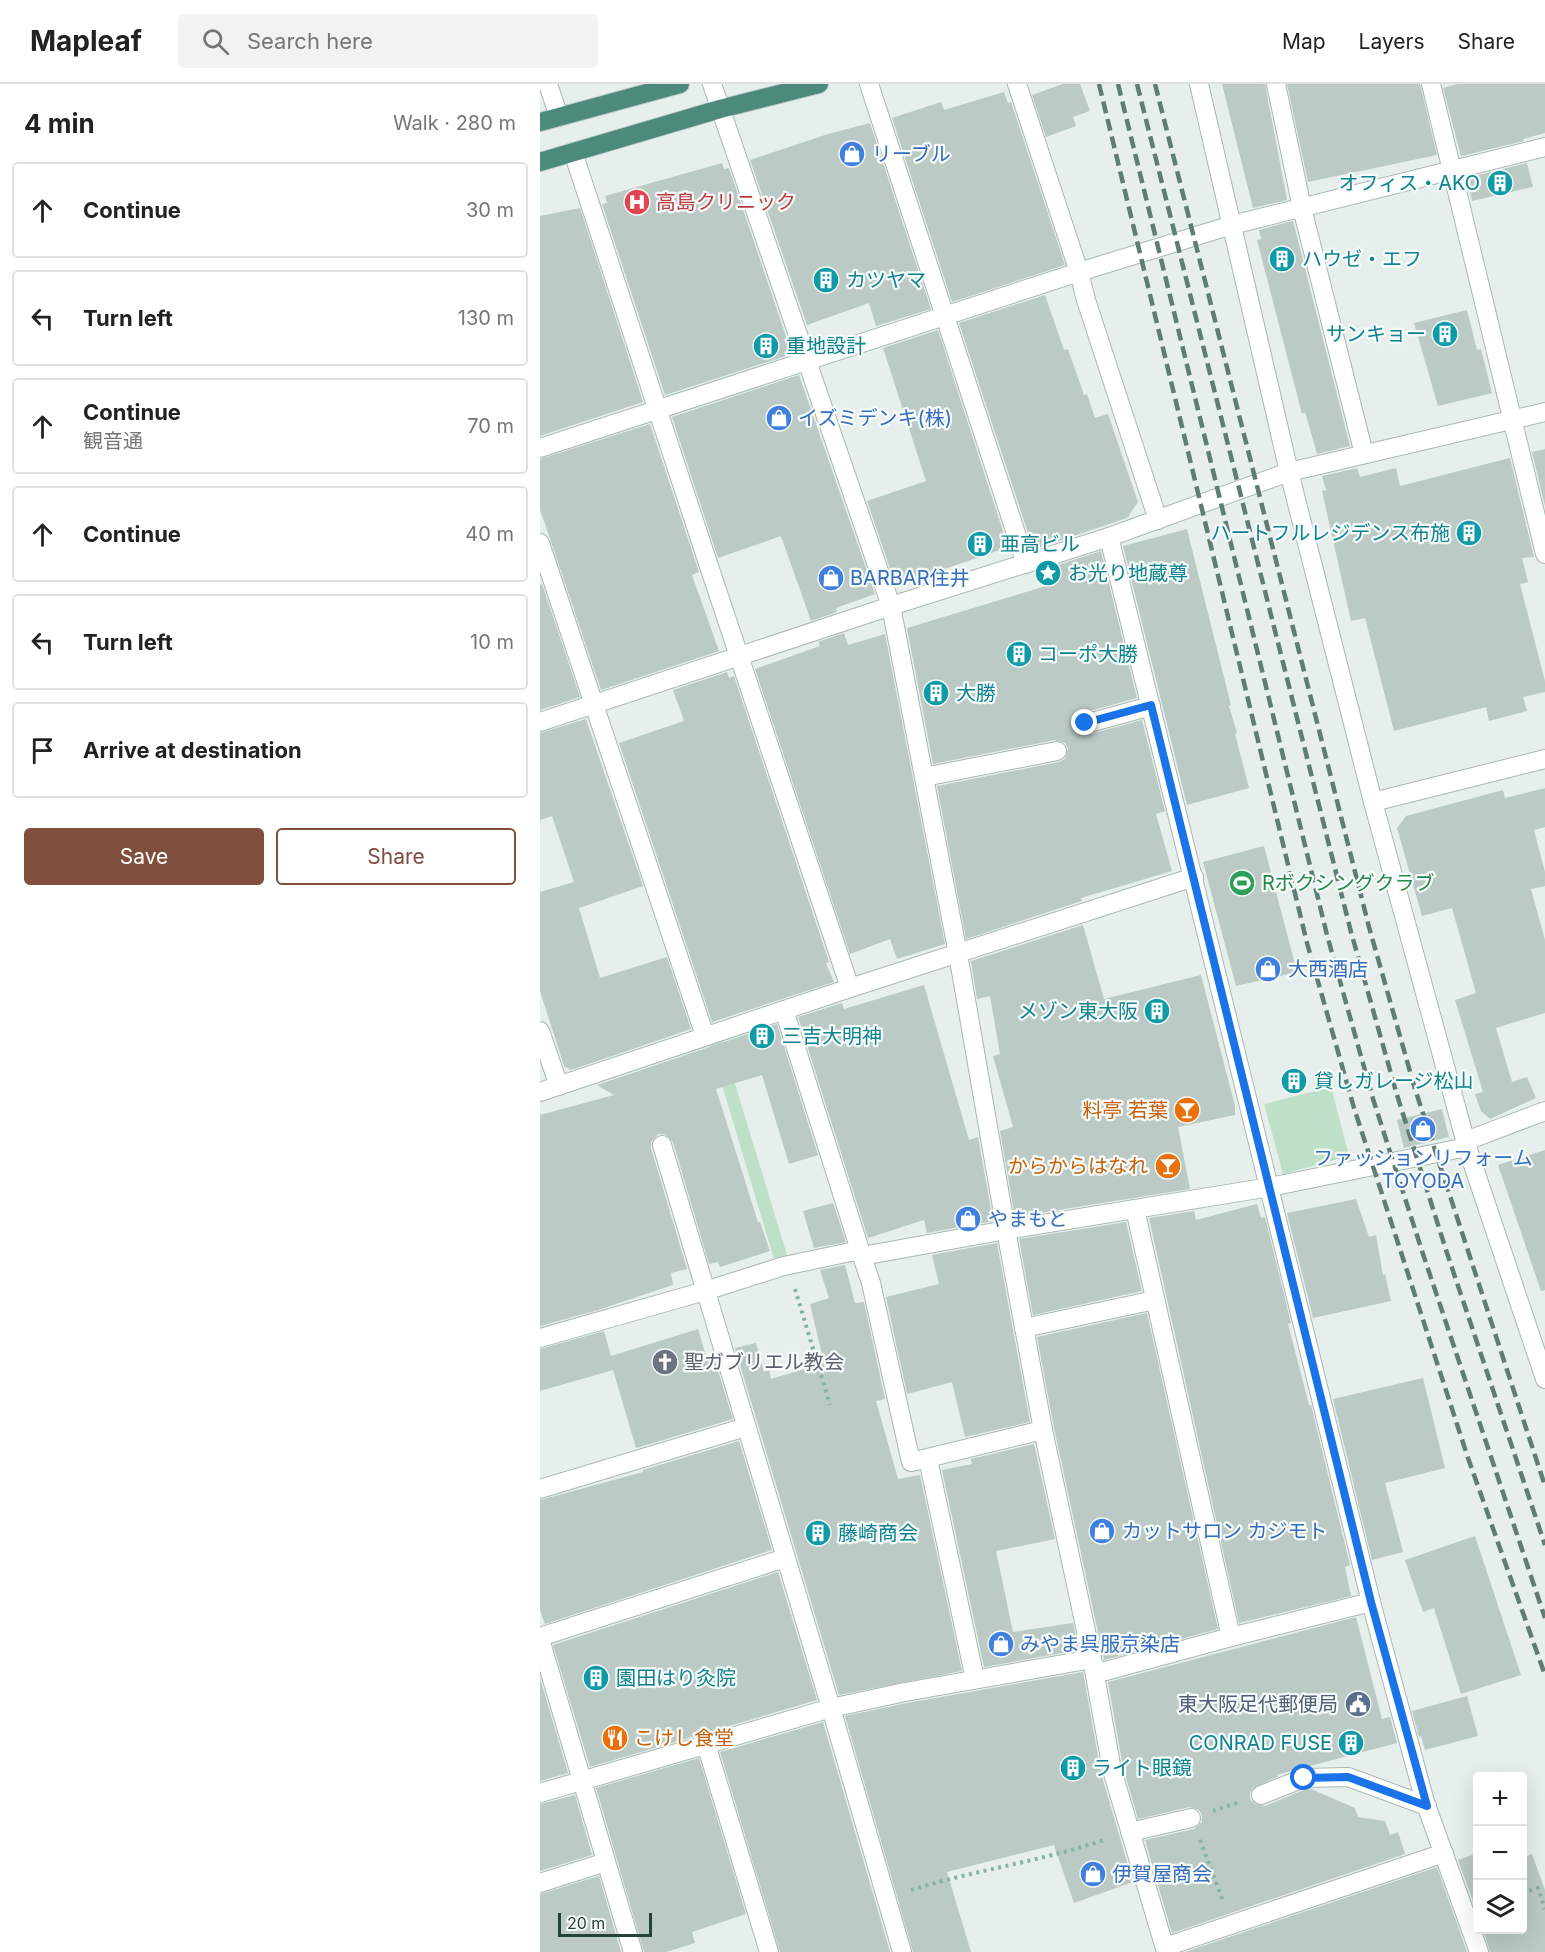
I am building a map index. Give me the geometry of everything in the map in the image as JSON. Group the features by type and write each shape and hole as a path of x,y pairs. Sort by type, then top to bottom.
{"highway":[{"path":"540,122 680,84"},
{"path":"540,162 720,109 819,84"}],"street":[{"path":"548,84 559,117"},
{"path":"712,84 891,606 958,954 1043,1430 1092,1659 1112,1770 1165,1950 1232,1924 1444,1853"},
{"path":"869,84 1026,564"},
{"path":"1017,84 1158,520"},
{"path":"1199,84 1289,472 1373,802 1467,1144 1545,1379"},
{"path":"1276,84 1302,208 1364,454"},
{"path":"1431,84 1545,554"},
{"path":"540,448 1079,272 1232,225 1545,147"},
{"path":"573,152 738,657 850,988"},
{"path":"540,722 1109,537 1289,472 1545,412"},
{"path":"1109,537 1371,1602 1427,1806 1479,1952"},
{"path":"540,543 705,1036"},
{"path":"1085,723 1151,705"},
{"path":"924,777 1057,751"},
{"path":"1373,802 1545,759"},
{"path":"540,1092 850,988 1194,878"},
{"path":"784,1010 871,1283 911,1462 1043,1430"},
{"path":"540,1031 559,1086"},
{"path":"540,1338 788,1265 1270,1187 1467,1144 1545,1111"},
{"path":"662,1145 902,1952"},
{"path":"1135,1209 1231,1637"},
{"path":"1024,1328 1155,1300"},
{"path":"540,1489 746,1427"},
{"path":"928,1459 975,1679"},
{"path":"633,1952 540,1639 785,1558"},
{"path":"1092,1659 1098,1673 1371,1602"},
{"path":"540,1793 831,1708 975,1679 1092,1659"},
{"path":"706,1744 769,1952"},
{"path":"1261,1795 1304,1778 1348,1777 1427,1806"},
{"path":"1130,1832 1191,1818"},
{"path":"540,1883 606,1862"}],"path":[{"path":"788,1265 830,1405"},
{"path":"1232,1924 1191,1818 1261,1795"},
{"path":"886,1898 969,1874 1083,1847 1130,1832"},
{"path":"1527,1891 1538,1888 1545,1909"}],"green space":[{"path":"722,1041 787,1255 774,1259 710,1045"},
{"path":"1331,1087 1349,1156 1283,1174 1264,1104"}],"building":[{"path":"1063,84 1080,84 1090,111 1073,117 1076,126 1046,137 1032,95"},
{"path":"1222,84 1265,84 1287,200 1253,208"},
{"path":"1287,84 1420,84 1437,155 1308,182"},
{"path":"1458,84 1545,84 1545,133 1523,139 1524,141 1461,156 1443,88"},
{"path":"1004,92 1008,103 1011,102 1065,265 952,302 892,118 941,102 944,110"},
{"path":"870,123 931,309 876,326 869,303 807,325 750,160 828,134"},
{"path":"722,163 724,169 729,168 792,354 665,395 602,204 607,203 605,196"},
{"name":"オフィス・AKO","path":"1527,163 1533,187 1472,201 1467,178"},
{"path":"580,208 643,402 540,436 540,216"},
{"path":"1293,221 1350,446 1317,454 1305,412 1302,414 1257,240 1261,239 1259,230"},
{"path":"1045,295 1064,350 1068,349 1084,395 1087,394 1095,418 1108,414 1138,502 1127,518 1035,549 959,323"},
{"path":"1467,310 1477,350 1481,349 1492,393 1438,406 1414,323"},
{"path":"938,330 1008,547 896,586 867,501 926,481 883,348"},
{"path":"799,375 875,594 836,608 837,612 811,621 781,536 718,558 672,417"},
{"path":"650,424 699,572 692,575 719,651 601,690 540,509 540,459"},
{"path":"1545,449 1545,506 1532,452"},
{"path":"1510,458 1534,557 1522,558 1528,582 1520,584 1545,681 1545,692 1523,697 1527,711 1489,721 1486,707 1394,731 1365,618 1351,621 1322,491 1326,490 1322,476 1357,468 1360,477 1396,468 1400,486"},
{"path":"1187,529 1231,705 1229,706 1237,733 1235,734 1249,788 1187,805 1123,546"},
{"path":"1101,551 1137,698 1082,713 1077,717 1074,726 1078,732 1087,735 1142,720 1165,811 1156,814 1172,871 1081,898 1082,901 966,939 937,786 1059,762 1065,759 1068,749 1065,743 1055,740 933,764 907,628 1046,586 1042,570"},
{"path":"542,584 580,697 540,710 540,585"},
{"path":"844,633 848,645 885,634 945,944 897,959 890,939 850,954 755,669 820,646 818,642"},
{"path":"727,672 729,678 734,676 834,982 712,1022 619,743 684,721 673,690"},
{"path":"586,719 643,886 579,908 600,978 667,957 691,1029 571,1070 564,1066 540,991 540,892 574,882 552,816 540,820 540,733"},
{"path":"1545,788 1545,827 1534,830 1545,872 1545,886 1531,889 1545,940 1545,1013 1496,1028 1512,1082 1527,1077 1536,1098 1490,1119 1481,1111 1475,1094 1483,1092 1455,1000 1476,993 1452,908 1422,916 1397,828 1406,816 1503,790 1505,798"},
{"path":"1264,846 1297,972 1236,986 1203,862"},
{"path":"1083,925 1104,999 1201,975 1235,1106 1235,1115 1178,1127 1190,1189 1015,1217 1000,1131 1013,1127 993,1056 1000,1054 990,996 977,999 971,961"},
{"path":"924,985 969,1140 978,1137 993,1221 927,1233 924,1220 868,1238 798,1017 842,1003 844,1009"},
{"path":"777,1024 818,1155 789,1164 762,1075 716,1089 758,1222 760,1222 770,1251 720,1267 718,1262 709,1264 673,1142 665,1134 658,1134 651,1142 651,1148 687,1269 671,1273 673,1285 540,1326 540,1115 614,1095 597,1085"},
{"name":"ファッションリフォーム TOYODA","path":"1442,1109 1449,1137 1404,1148 1397,1120"},
{"path":"1545,1150 1545,1290 1541,1291 1498,1165"},
{"path":"1356,1199 1369,1237 1376,1235 1383,1275 1385,1274 1391,1301 1313,1318 1287,1213"},
{"path":"833,1203 846,1242 814,1248 803,1211"},
{"path":"1257,1204 1261,1218 1265,1217 1291,1323 1288,1324 1309,1405 1311,1405 1350,1565 1345,1567 1351,1596 1239,1623 1149,1218 1194,1211 1196,1220"},
{"path":"1126,1222 1142,1291 1033,1315 1019,1239"},
{"path":"997,1243 1030,1422 965,1437 952,1382 907,1394 886,1297 939,1284 932,1255"},
{"path":"845,1265 855,1303 864,1302 885,1399 876,1401 898,1479 920,1475 962,1671 839,1695 735,1348 756,1343 764,1372 769,1370 771,1379 824,1363 810,1304 829,1298 820,1270"},
{"path":"1147,1313 1218,1629 1104,1660 1054,1428 1037,1337"},
{"path":"698,1329 706,1356 713,1355 733,1419 636,1448 613,1370 540,1391 540,1349 604,1331 611,1356"},
{"path":"1423,1378 1445,1468 1385,1483 1403,1552 1372,1560 1333,1399"},
{"path":"739,1441 772,1550 545,1624 540,1610 540,1500 643,1472 643,1470"},
{"path":"1034,1444 1055,1539 996,1551 1013,1632 1073,1623 1079,1650 984,1667 942,1470 972,1464 971,1459"},
{"path":"1475,1536 1521,1675 1461,1694 1434,1608 1423,1612 1405,1560"},
{"path":"778,1572 817,1700 590,1767 553,1645"},
{"path":"1356,1617 1382,1719 1390,1717 1397,1743 1276,1775 1279,1776 1253,1788 1250,1799 1255,1804 1265,1806 1311,1789 1355,1808 1358,1817 1385,1821 1390,1835 1398,1832 1405,1854 1172,1933 1145,1840 1194,1829 1202,1822 1202,1815 1199,1810 1189,1807 1138,1819 1123,1767 1108,1682"},
{"path":"1083,1672 1101,1773 1133,1882 1074,1903 1054,1845 947,1872 971,1952 913,1952 845,1716"},
{"path":"540,1678 568,1773 540,1781"},
{"path":"1467,1696 1478,1736 1425,1750 1412,1711"},
{"path":"823,1722 890,1952 780,1952 720,1752"},
{"path":"699,1758 746,1914 692,1932 695,1943 666,1952 644,1952 596,1788"},
{"path":"575,1795 592,1855 540,1871 540,1804"},
{"path":"1532,1854 1545,1890 1545,1952 1490,1952 1485,1934 1527,1934 1527,1856"},
{"path":"1473,1855 1473,1901 1458,1860"},
{"path":"1437,1867 1467,1952 1185,1952"},
{"path":"599,1876 621,1952 540,1952 540,1894"}],"railway":[{"path":"1099,84 1307,943 1354,1108 1468,1458 1545,1675"},
{"path":"1118,84 1327,935 1373,1099 1545,1618"},
{"path":"1137,84 1351,932 1397,1095 1446,1250 1545,1545"},
{"path":"1155,84 1369,927 1415,1089 1545,1486"}],"place":[{"name":"リーブル","path":"852,154"},
{"name":"オフィス・AKO","path":"1500,183"},
{"name":"高島クリニック","path":"637,202"},
{"name":"ハウゼ・エフ","path":"1282,259"},
{"name":"カツヤマ","path":"826,280"},
{"name":"サンキョー","path":"1445,334"},
{"name":"重地設計","path":"766,346"},
{"name":"イズミデンキ(株)","path":"779,418"},
{"name":"ハートフルレジデンス布施","path":"1469,533"},
{"name":"亜高ビル","path":"980,544"},
{"name":"お光り地蔵尊","path":"1048,573"},
{"name":"BARBAR住井","path":"831,578"},
{"name":"コーポ大勝","path":"1019,654"},
{"name":"大勝","path":"936,693"},
{"name":"Rボクシングクラブ","path":"1242,883"},
{"name":"大西酒店","path":"1268,969"},
{"name":"メゾン東大阪","path":"1157,1011"},
{"name":"三吉大明神","path":"762,1036"},
{"name":"貸しガレージ松山","path":"1294,1081"},
{"name":"料亭 若葉","path":"1187,1110"},
{"name":"ファッションリフォーム TOYODA","path":"1423,1129"},
{"name":"からからはなれ","path":"1168,1166"},
{"name":"やまもと","path":"968,1219"},
{"name":"聖ガブリエル教会","path":"665,1362"},
{"name":"カットサロン カジモト","path":"1102,1531"},
{"name":"藤崎商会","path":"818,1533"},
{"name":"みやま呉服京染店","path":"1001,1644"},
{"name":"園田はり灸院","path":"596,1678"},
{"name":"東大阪足代郵便局","path":"1358,1704"},
{"name":"こけし食堂","path":"615,1738"},
{"name":"CONRAD FUSE","path":"1351,1743"},
{"name":"ライト眼鏡","path":"1073,1768"},
{"name":"伊賀屋商会","path":"1093,1874"}],"route":[{"path":"1085,723 1151,705 1371,1602 1427,1806 1348,1777 1304,1778"}]}
